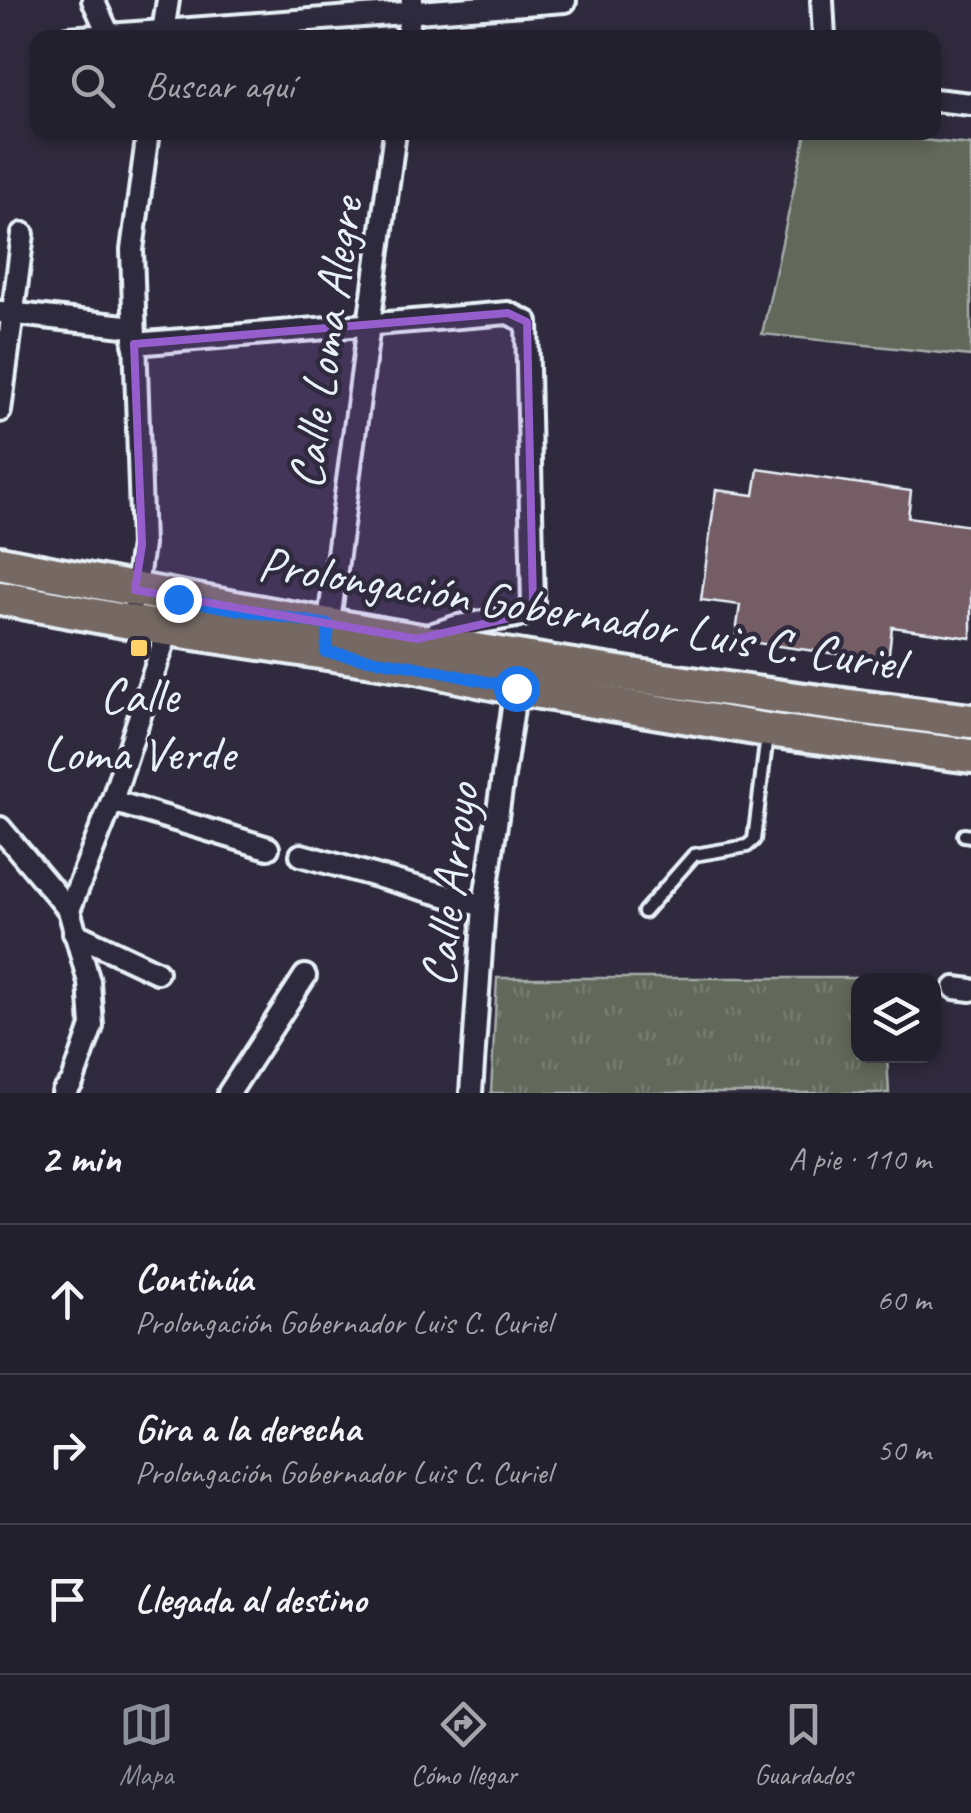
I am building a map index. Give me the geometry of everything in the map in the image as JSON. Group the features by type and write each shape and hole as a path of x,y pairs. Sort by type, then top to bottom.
{"main road":[{"name":"Prolongación Gobernador Luis C. Curiel","path":"0,563 133,606 327,639 412,666 516,688 767,730 971,756"},
{"name":"Prolongación Gobernador Luis C. Curiel","path":"0,598 133,606"},
{"name":"Prolongación Gobernador Luis C. Curiel","path":"327,639 417,639 806,702 971,722"}],"street":[{"path":"94,0 107,30"},
{"path":"164,30 168,0"},
{"path":"822,0 824,30"},
{"path":"204,30 411,5 565,1"},
{"path":"408,30 411,5"},
{"path":"941,101 971,104"},
{"path":"133,606 142,545 132,250 147,140"},
{"name":"Calle Loma Alegre","path":"327,639 393,140"},
{"path":"0,411 8,312 23,234"},
{"path":"8,312 133,336 508,313 526,322 533,605 523,614 458,626 417,639"},
{"path":"69,910 112,801 173,614"},
{"name":"Calle Arroyo","path":"471,1093 484,906 516,688"},
{"path":"112,801 268,848"},
{"path":"0,828 69,910 92,1007 73,1090"},
{"path":"301,856 484,906"},
{"path":"74,933 157,972"},
{"path":"229,1093 305,976"}],"lane":[{"path":"644,912 694,855 747,846 754,840 767,730"}],"highlighted area":[{"path":"508,313 527,322 533,605 523,615 417,639 135,590 142,545 134,344"}],"green space":[{"path":"804,140 921,140 971,145 971,356 762,334"},
{"path":"497,978 851,978 851,1063 887,1063 889,1093 491,1093"}],"building":[{"path":"758,469 911,491 908,517 971,526 971,638 892,627 888,661 735,640 740,605 701,600 716,490 754,495"}],"place":[{"name":"Calle Loma Verde","path":"139,648"}],"route":[{"path":"178,599 329,625 326,652 516,688"}]}
